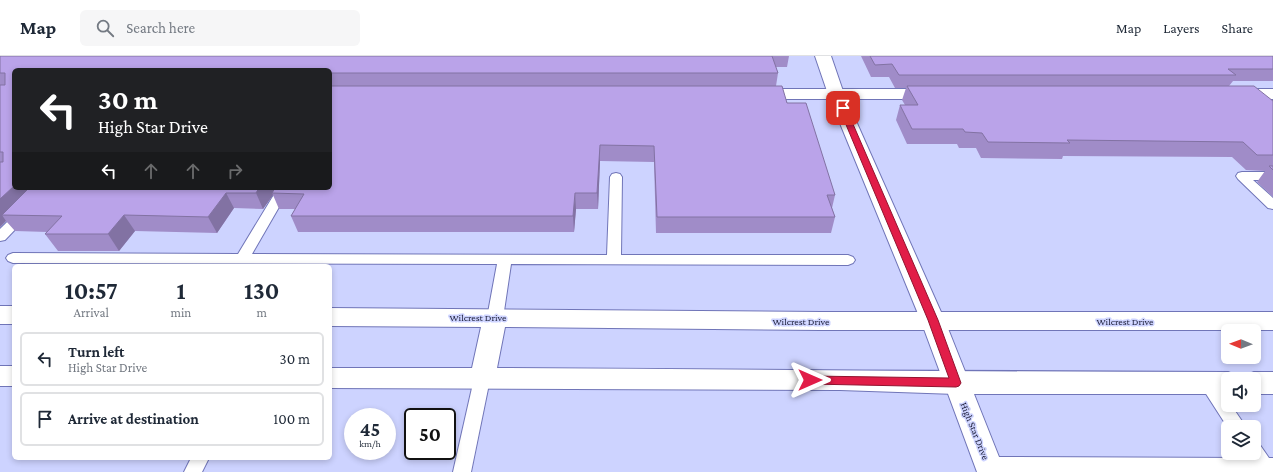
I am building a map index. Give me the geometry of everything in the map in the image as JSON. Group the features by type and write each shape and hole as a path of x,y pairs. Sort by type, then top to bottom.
{"main road":[{"name":"High Star Drive","path":"823,56 836,94 933,320 989,468"},
{"path":"742,94 948,94"},
{"path":"1217,94 1273,94"},
{"path":"0,314 12,315"},
{"name":"Wilcrest Drive","path":"332,316 1273,322"},
{"path":"482,379 495,318"},
{"path":"0,376 12,376"},
{"path":"332,378 832,380 956,383 1217,383"},
{"path":"1261,383 1273,383"}],"lane":[{"path":"1273,176 1242,176 1273,205"},
{"path":"614,260 616,177"},
{"path":"0,237 47,190"},
{"path":"242,259 283,190"},
{"path":"13,258 848,260"},
{"path":"495,318 505,259"},
{"path":"462,472 482,379"},
{"path":"1217,383 1234,420"},
{"path":"1261,459 1269,468"},
{"path":"193,472 199,460"},
{"path":"989,468 1269,468"}],"building":[{"path":"0,56 772,56 778,73 332,73 332,68 12,68 12,188 0,199 0,162 3,162 3,152 0,152 0,85 5,85 5,73 0,73"},
{"path":"870,56 1273,56 1273,69 1228,69 1236,75 899,75 892,64 875,65"},
{"path":"332,86 782,86 787,103 806,103 835,195 827,195 835,217 657,217 654,146 600,145 597,193 575,193 573,216 291,216 304,194 272,193 274,190 332,190"},
{"path":"907,86 1254,86 1273,101 1273,155 1257,155 1243,142 1067,140 1070,143 988,142 982,133 965,132 963,129 912,129 900,105 918,105"},
{"path":"27,190 258,190 256,193 226,193 208,217 124,215 108,234 45,234 62,216 2,215"}],"route":[{"path":"810,380 956,383 917,281 843,108"}]}
